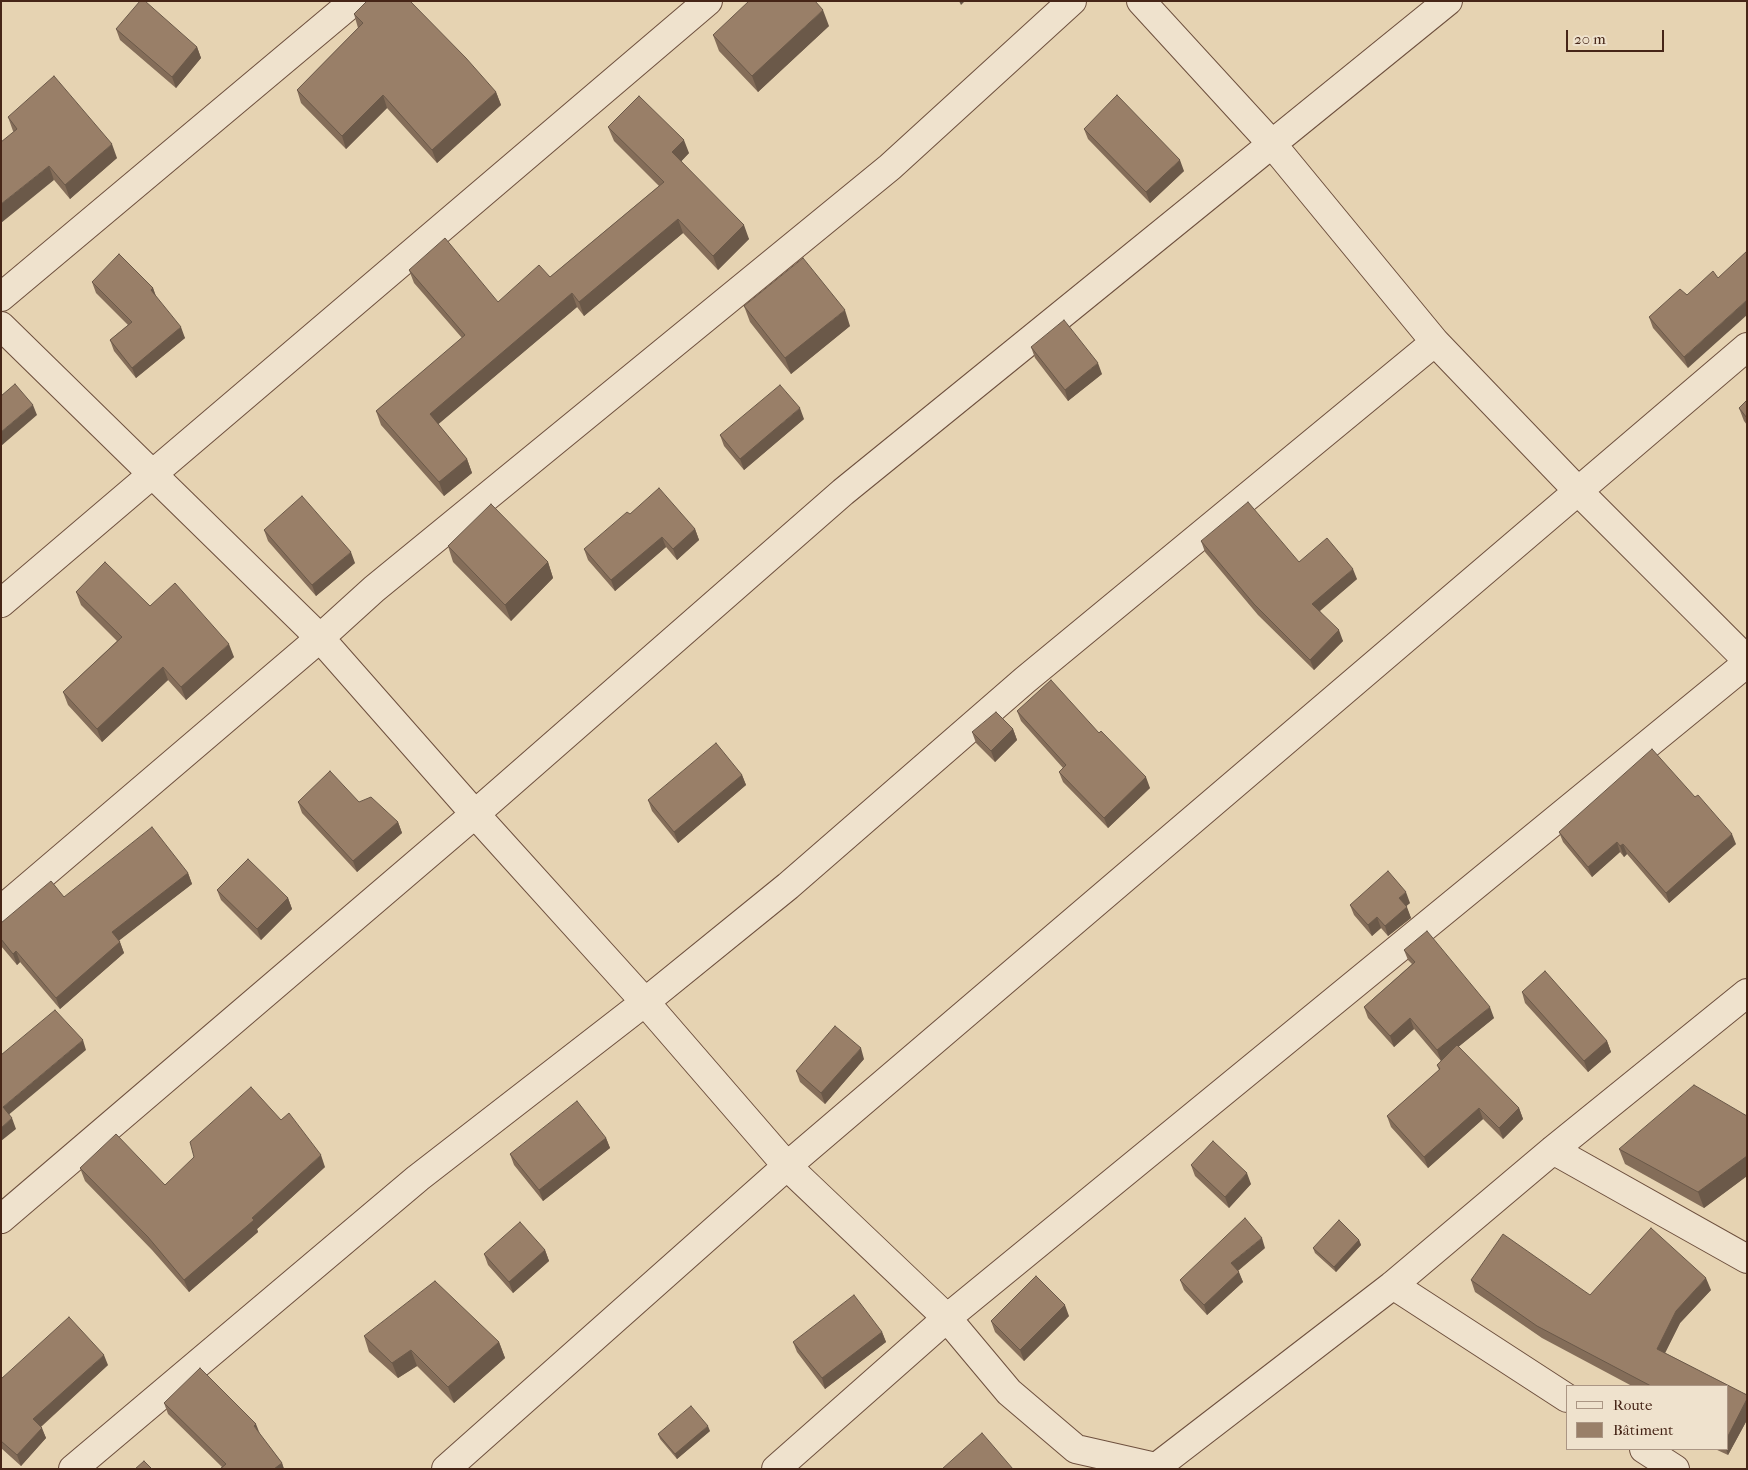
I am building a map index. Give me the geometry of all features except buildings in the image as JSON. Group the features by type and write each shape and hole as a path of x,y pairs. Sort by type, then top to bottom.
{"street":[{"path":"1,297 354,1"},
{"path":"1,603 708,1"},
{"path":"1,910 382,583 890,167 1072,1"},
{"path":"776,1469 947,1318 1747,661 1578,491 1435,342 1272,144 1141,1"},
{"path":"1,1218 475,814 843,492 1448,1"},
{"path":"1,326 320,638 475,814 645,1002 787,1166 947,1318 1009,1392 1076,1449 1158,1468 1394,1285 1553,1150 1741,1004"},
{"path":"73,1469 418,1178 645,1002 788,886 1025,680 1435,342"},
{"path":"446,1469 787,1166 1747,347"},
{"path":"1553,1150 1747,1259"},
{"path":"1394,1285 1566,1397"},
{"path":"1646,1450 1675,1469"}]}
